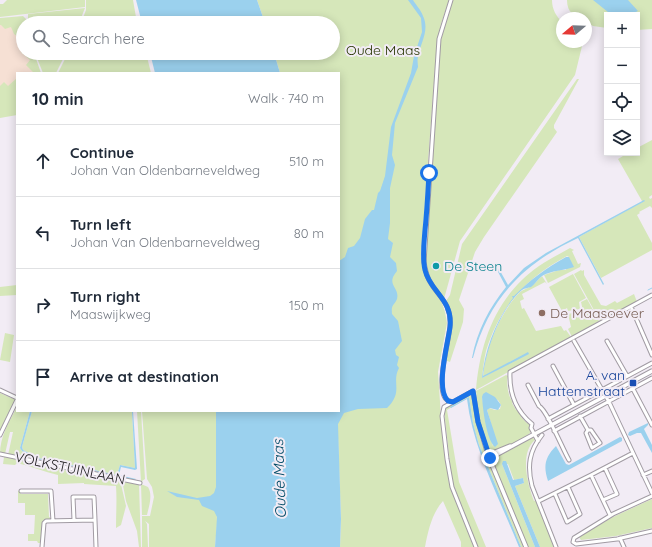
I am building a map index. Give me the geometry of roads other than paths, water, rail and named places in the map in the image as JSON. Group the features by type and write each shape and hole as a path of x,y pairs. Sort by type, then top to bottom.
{"street":[{"path":"451,0 439,39 424,262 428,278 449,311 450,326 443,369 443,387 445,399 453,402"},
{"path":"538,440 531,428 532,424 515,405 511,395 510,372 652,296"},
{"path":"632,309 652,355"},
{"path":"574,341 609,402 652,495 610,515 574,538 573,542 576,544 620,538 652,531"},
{"path":"608,341 627,376"},
{"path":"548,419 652,363"},
{"path":"553,366 574,405"},
{"path":"489,457 652,371"},
{"path":"554,431 652,378"},
{"path":"528,385 542,407 569,460"},
{"path":"633,388 652,424"},
{"path":"0,390 16,398"},
{"path":"476,547 455,496 447,460 442,416 444,407 473,391 478,422 489,457 526,547"},
{"path":"0,435 16,401"},
{"path":"580,416 588,430 591,430 600,443 592,448 586,433 588,430"},
{"path":"542,435 530,457 529,467 532,486 556,547"},
{"path":"539,501 591,476 633,453"},
{"name":"VOLKSTUINLAAN","path":"0,454 140,483"},
{"path":"603,500 617,494 605,468"},
{"path":"643,475 652,471"},
{"path":"591,476 610,515"},
{"path":"554,494 568,522 580,514 568,487"},
{"path":"21,491 51,490 53,521"},
{"path":"74,520 73,498 94,497 96,547"},
{"path":"42,547 44,523 46,521 95,520"},
{"path":"620,538 624,547"}],"water":[{"path":"136,0 257,0 263,16 140,16"},
{"name":"Oude Maas","path":"408,0 413,0 420,10 425,21 425,32 419,52 418,67 395,123 392,155 395,165 390,188 390,223 388,239 393,243 390,257 396,263 397,271 392,280 397,292 397,299 392,307 392,314 398,321 402,341 395,350 396,355 399,357 397,365 399,368 396,378 396,392 395,397 387,408 358,409 344,413 338,424 341,519 340,547 215,547 217,517 214,511 202,506 199,500 177,497 167,491 197,498 210,496 214,493 216,487 216,412 340,412 340,260 345,257 348,248 354,246 360,238 365,219 372,210 374,210 378,193 385,176 391,127 411,73 414,56 422,32 421,18"},
{"path":"593,0 628,0 638,11 636,12 608,12"},
{"path":"152,60 276,60 280,72 155,72"},
{"path":"644,200 645,201 579,237 604,284 603,285 578,238 559,248 525,271 511,285 488,318 472,358 477,338 484,320 506,287 497,270 499,269 508,285 524,268 546,253"},
{"path":"566,257 569,257 574,267 542,276 531,287 522,290 507,307 513,298 512,296 514,296 538,275"},
{"path":"507,307 491,342 483,376 528,352 529,354 482,378 488,346 496,326"},
{"path":"486,392 495,397 501,405 498,410 490,408 487,410 498,444 495,447 489,438 484,416 482,397"},
{"path":"469,397 473,423 479,445 521,547 519,547 481,455 470,418 467,399 451,408 450,407"},
{"path":"30,412 32,412 22,447 23,450 38,458 117,475 120,465 135,468 133,412 137,469 135,470 121,467 119,475 136,479 38,459 22,451 20,448"},
{"path":"648,423 644,429 652,445 652,453 641,433 630,436 628,435 629,432"},
{"path":"620,437 622,438 622,441 548,481 545,466 549,454 556,446 566,464 569,465"},
{"path":"503,461 506,461 513,480 523,478 524,483 515,486 540,547 535,547 502,464"}],"waterway":[{"path":"648,290 652,288"}],"place":[{"name":"De Steen","path":"436,266"},
{"name":"De Maasoever","path":"542,313"},
{"name":"A. van Hattemstraat","path":"633,383"}]}
